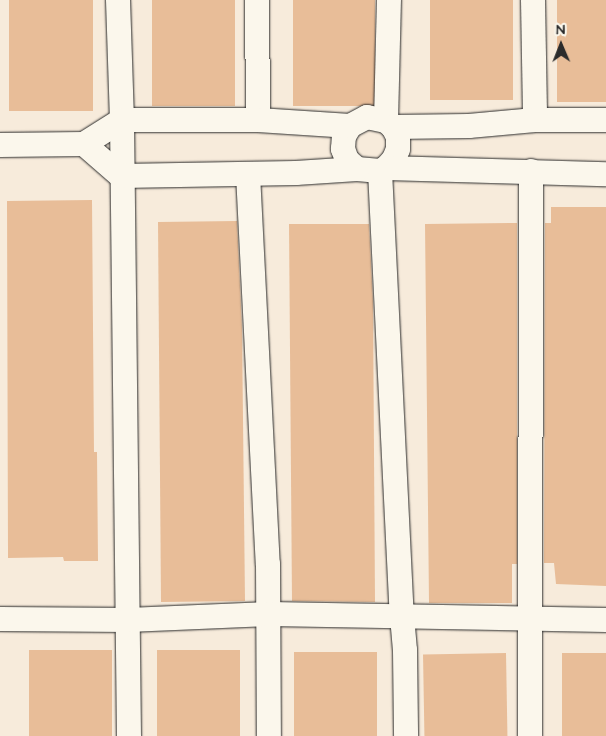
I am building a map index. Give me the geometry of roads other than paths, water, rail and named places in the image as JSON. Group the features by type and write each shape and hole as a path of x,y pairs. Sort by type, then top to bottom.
{"street":[{"path":"118,0 122,120 121,176 129,736"},
{"path":"257,0 258,120"},
{"path":"383,169 394,159 398,149 398,137 389,124 389,0"},
{"path":"533,0 535,120"},
{"path":"357,169 348,160 343,149 344,136 350,126 367,117 389,124 470,126 535,120 606,120"},
{"path":"0,145 84,144 122,120 258,120 350,126"},
{"path":"84,144 121,176 248,174 357,169 606,174"},
{"path":"383,169 405,650 406,736"},
{"path":"530,736 531,171"},
{"path":"248,174 269,614 269,736"},
{"path":"0,619 128,620 269,614 606,620"}]}
